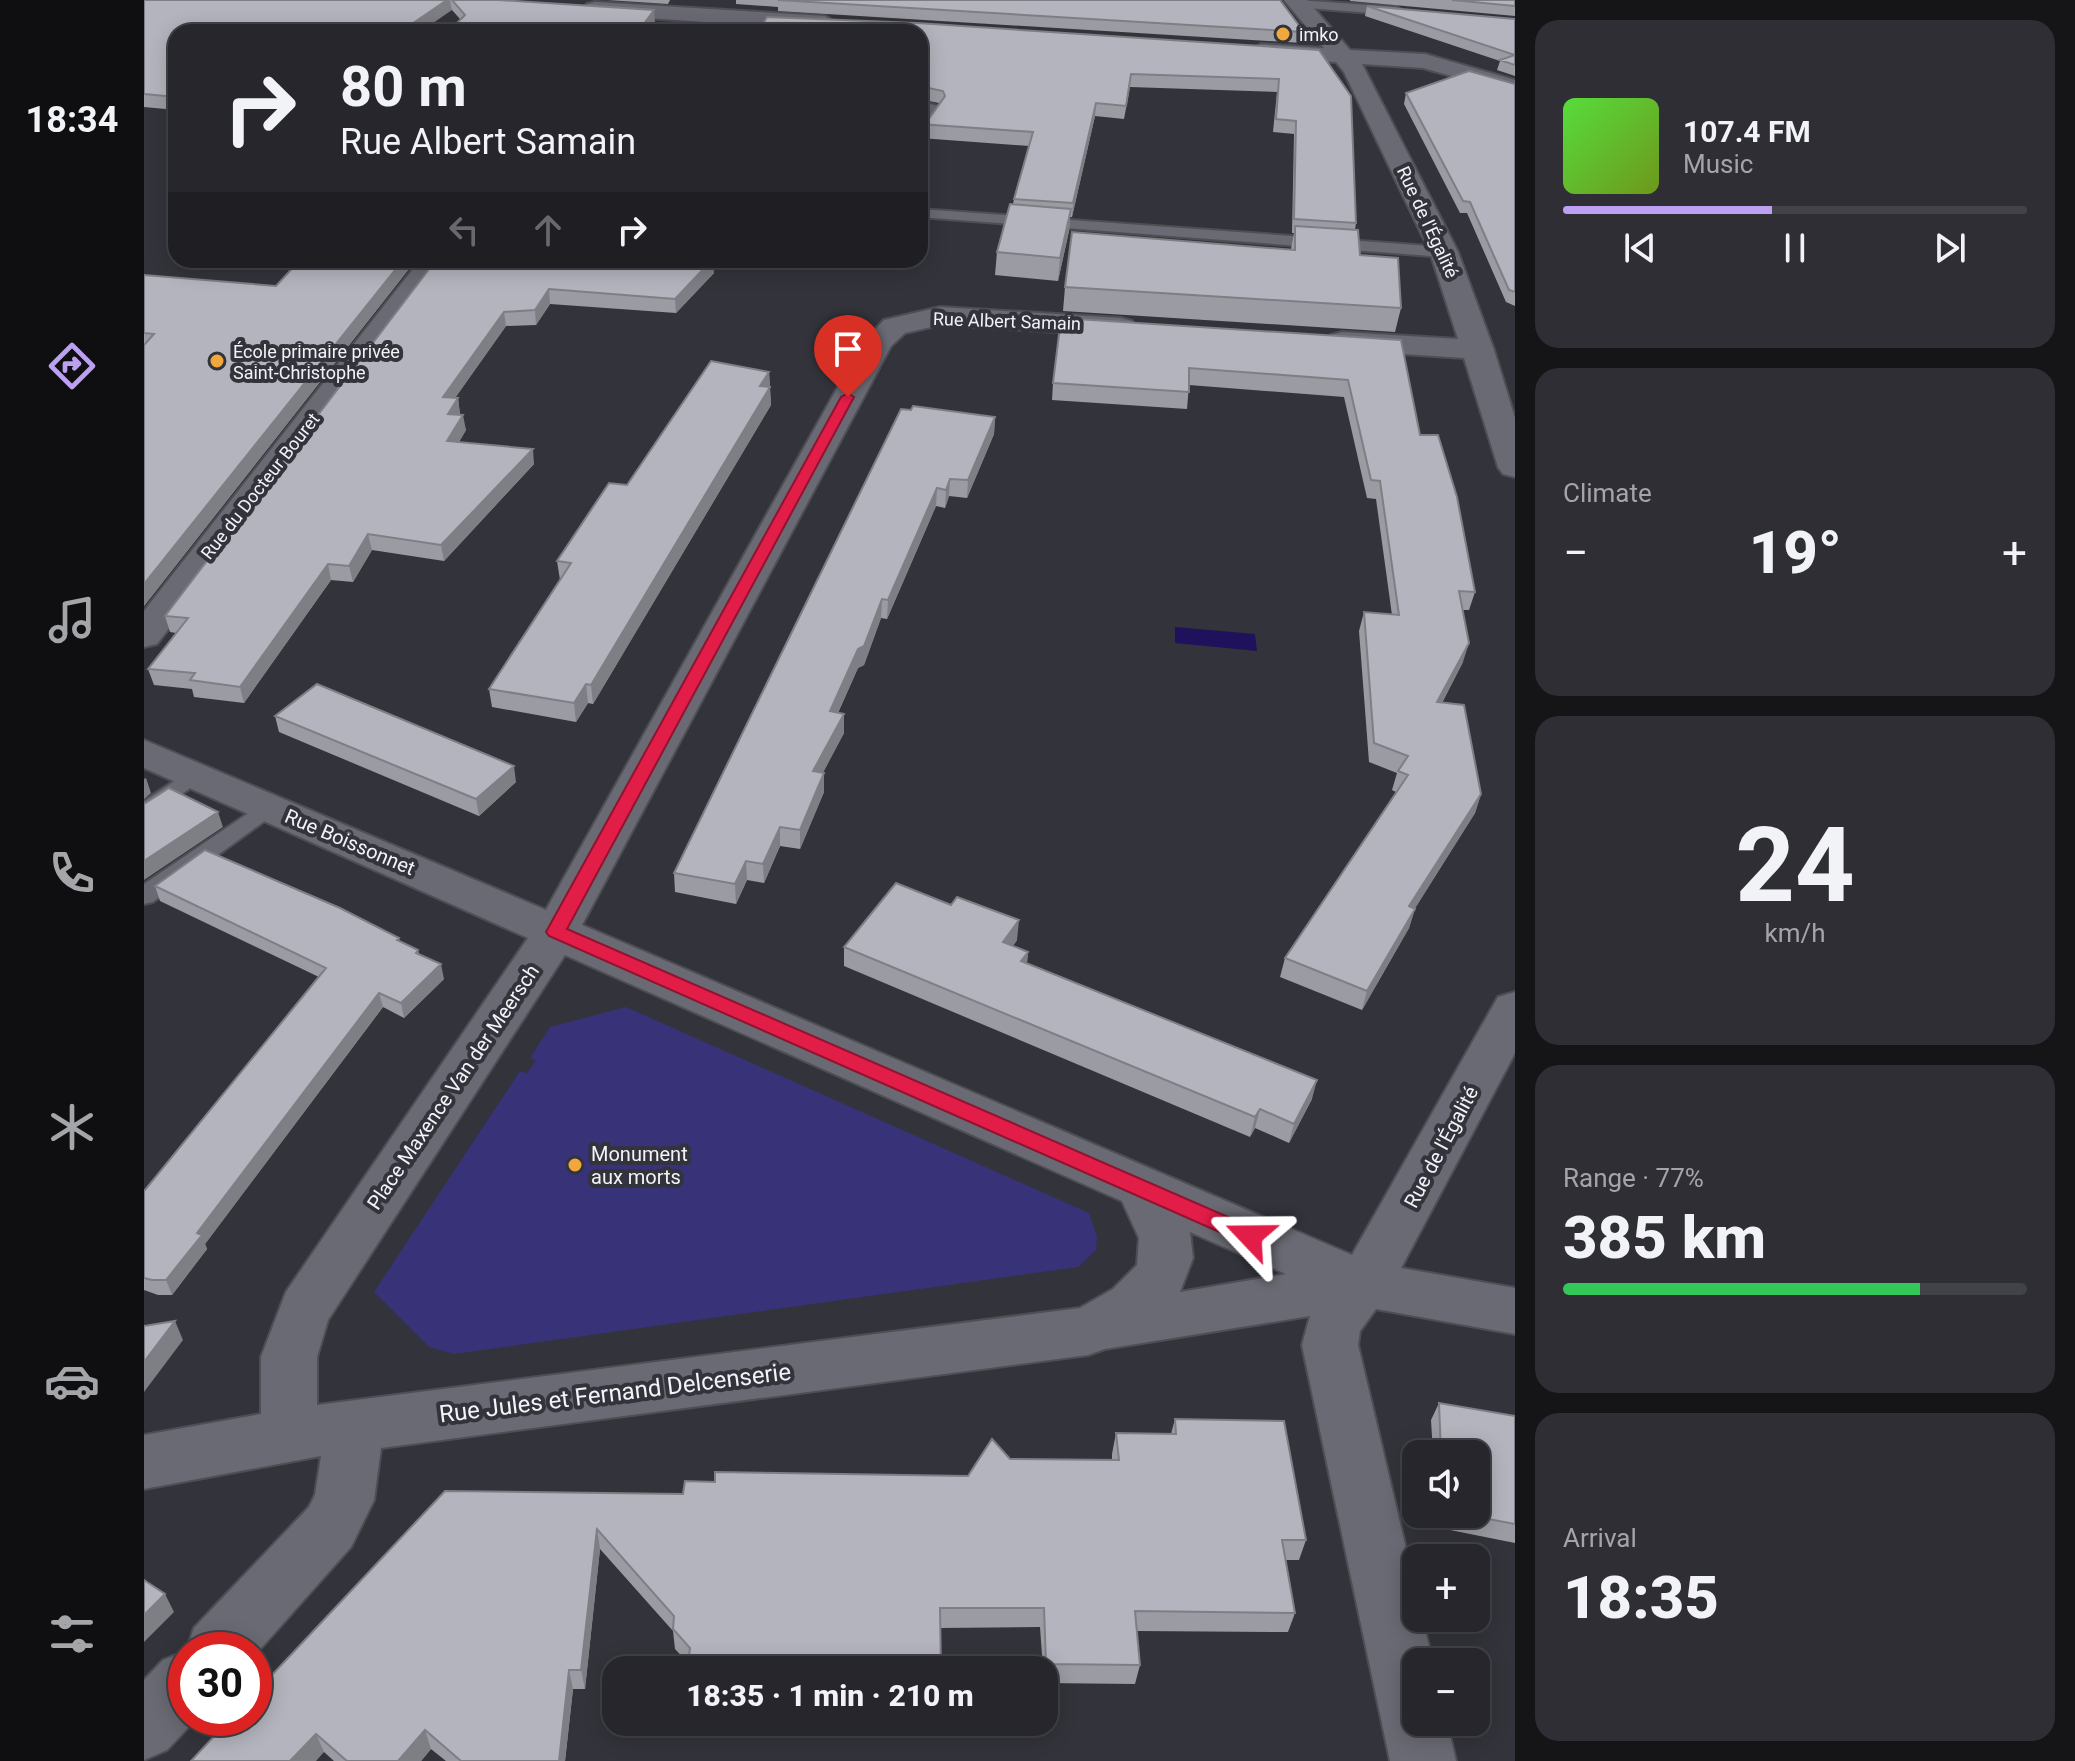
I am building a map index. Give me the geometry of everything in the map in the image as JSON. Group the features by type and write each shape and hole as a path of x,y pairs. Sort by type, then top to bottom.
{"street":[{"name":"Rue de l'Égalité","path":"1297,2 1344,56 1444,252 1479,350 1515,467"},
{"path":"568,7 628,5 729,24"},
{"path":"1234,49 1425,61 1515,87"},
{"name":"Rue du Docteur Bouret","path":"144,636 429,268"},
{"name":"Rue Albert Samain","path":"556,932 885,334 910,321 940,316 1148,328"},
{"path":"1305,339 1479,350"},
{"name":"Rue Boissonnet","path":"144,753 556,932"},
{"path":"556,932 1142,1190 1364,1284 1515,1311"},
{"name":"Place Maxence Van der Meersch","path":"292,1434 285,1377 292,1338 305,1309 556,932"},
{"name":"Rue de l'Égalité","path":"1423,1761 1330,1345 1334,1323 1364,1284 1515,1009"},
{"name":"Rue Jules et Fernand Delcenserie","path":"1088,1331 1130,1311 1151,1292 1163,1270 1167,1238 1161,1215 1142,1190"},
{"name":"Rue Jules et Fernand Delcenserie","path":"144,1462 292,1434 1088,1331 1364,1284"},
{"path":"234,1632 330,1527 344,1500 355,1427"},
{"path":"144,1727 168,1702"}],"lane":[{"path":"1297,2 1419,13"},
{"path":"928,117 935,107"},
{"path":"928,214 1444,252"},
{"path":"144,812 194,775"},
{"path":"144,896 269,807"}],"shaded area":[{"path":"1175,627 1255,634 1257,651 1175,643"},
{"path":"626,1007 1089,1213 1097,1237 1096,1250 1078,1267 454,1354 429,1347 374,1292 520,1071 527,1073 536,1060 530,1058 550,1027"}],"building":[{"path":"144,0 447,0 412,24 168,24 168,96 144,94"},
{"path":"452,0 654,10 644,24 456,24 465,15"},
{"path":"778,0 1280,0 1304,32"},
{"path":"1452,0 1515,0 1515,6"},
{"path":"1367,6 1515,19 1515,55"},
{"path":"767,17 917,23 1319,50 1351,96 1356,223 1294,219 1296,121 1276,119 1279,79 1131,74 1126,106 1096,103 1073,203 1014,199 1033,132 928,125 945,96 943,91 928,89 928,24 763,24"},
{"path":"1515,55 1515,65 1500,60"},
{"path":"1469,71 1515,84 1515,292 1509,290 1470,202 1463,201 1406,93"},
{"path":"1010,204 1071,209 1060,258 997,252"},
{"path":"1295,226 1358,230 1360,255 1398,258 1401,308 1065,287 1072,232 1295,250"},
{"path":"293,268 397,268 144,584 144,345 154,334 144,333 144,275 276,286"},
{"path":"430,268 704,268 675,299 549,289 535,310 504,312 443,397 458,398 448,414 463,415 447,441 533,449 441,545 368,534 349,566 328,564 240,687 190,680 195,673 148,669 188,618 165,616"},
{"path":"1061,318 1401,340 1420,435 1438,435 1457,497 1475,592 1459,591 1469,643 1437,702 1464,705 1481,794 1409,906 1415,909 1367,991 1285,958 1408,775 1398,771 1408,756 1374,743 1364,612 1399,615 1380,481 1371,480 1348,380 1189,368 1189,392 1053,383"},
{"path":"711,361 769,372 760,386 770,387 591,685 586,684 574,703 489,689 571,563 557,561 609,483 627,485"},
{"path":"913,406 995,417 968,480 950,479 946,490 937,488 888,600 882,599 864,646 858,649 830,711 844,714 813,771 824,773 800,830 780,827 763,864 746,861 735,884 674,873 901,409 911,410"},
{"path":"317,684 514,766 476,799 275,716"},
{"path":"169,788 218,812 144,861 144,804"},
{"path":"205,850 340,908 399,938 397,940 418,950 416,953 441,964 401,1003 379,993 197,1233 202,1235 166,1280 152,1280 144,1278 144,1191 326,968 155,886"},
{"path":"896,883 951,905 957,897 1019,920 1003,942 1028,952 1021,961 1317,1080 1294,1124 1260,1109 1255,1117 844,947"},
{"path":"175,1321 144,1362 144,1326"},
{"path":"1439,1403 1515,1416 1515,1524 1490,1519 1490,1440 1440,1440"},
{"path":"1175,1419 1284,1421 1306,1540 1282,1540 1295,1613 1135,1611 1140,1665 1058,1664 1058,1656 1046,1656 1044,1608 940,1608 941,1656 689,1656 690,1648 673,1629 674,1616 597,1529 581,1670 569,1670 559,1761 461,1761 425,1730 398,1761 347,1761 316,1734 290,1761 191,1761 214,1736 272,1736 272,1675 445,1491 683,1494 685,1481 715,1482 715,1472 968,1476 992,1439 1010,1459 1119,1460 1116,1433 1176,1434"},
{"path":"144,1580 165,1594 144,1615"}],"place":[{"name":"imko","path":"1283,34"},
{"name":"École primaire privée Saint-Christophe","path":"217,361"},
{"name":"Monument aux morts","path":"575,1165"}],"route":[{"path":"848,397 556,932 1250,1236"}]}
